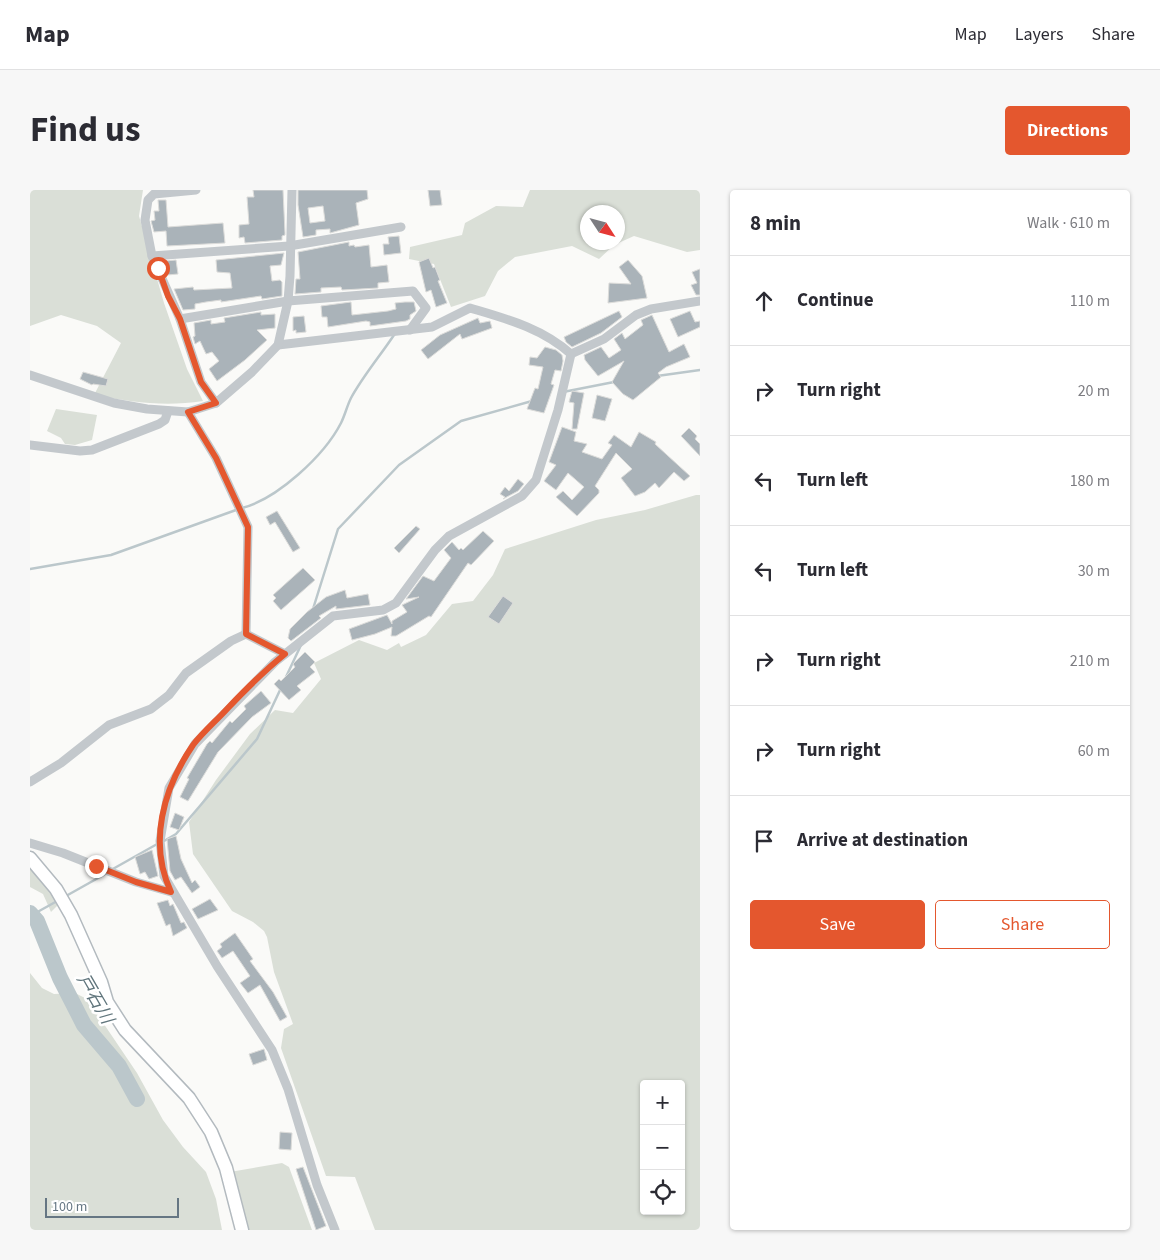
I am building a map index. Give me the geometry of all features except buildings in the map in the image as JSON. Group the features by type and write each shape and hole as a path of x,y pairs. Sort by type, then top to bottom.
{"street":[{"path":"196,190 154,194 148,200 145,220 152,256 180,319 201,382 216,403"},
{"path":"30,376 114,403 168,411 188,412 216,403 252,372 278,345 288,301 292,190"},
{"path":"152,256 289,246 401,227"},
{"path":"180,319 288,301 413,290 426,308 410,330"},
{"path":"570,354 604,339 636,314 655,308 700,301"},
{"path":"278,345 432,327 470,308 535,329 559,344 570,354"},
{"path":"171,892 164,876 160,841 169,788 194,744 234,702 285,654 333,616 384,610 396,602 435,550 449,536 522,496 536,480 558,410 570,354"},
{"path":"30,445 80,452 92,450 159,424 165,420 168,411"},
{"path":"188,412 216,458 248,527 246,634"},
{"path":"246,634 285,654"},
{"path":"30,782 61,763 109,725 151,709 168,695 186,673 231,641 246,634"},
{"path":"30,843 63,853 136,882 174,893 217,966 272,1050 288,1088 315,1178 336,1230"},
{"path":"30,858 56,889 71,915 112,1009 125,1030 189,1098 211,1132 226,1168 242,1230"}],"shaded area":[{"path":"30,190 143,190 139,216 164,303 187,369 203,401 175,404 148,403 94,395 121,343 97,326 61,315 30,326"},
{"path":"530,190 700,190 700,250 687,252 634,236 625,240 625,205 580,205 580,250 572,246 515,257 498,271 485,296 451,307 434,264 409,259 410,247 462,235 465,223 496,206 523,207"},
{"path":"580,250 609,250 599,259"},
{"path":"56,409 97,415 92,440 75,445 65,444 61,438 47,431"},
{"path":"700,495 700,1230 375,1230 355,1177 326,1176 281,1048 284,1029 293,1024 274,972 267,937 264,931 253,922 232,911 193,854 189,822 216,780 250,734 275,710 293,713 321,679 314,663 359,640 387,650 399,643 401,647 426,635 452,604 473,601 493,575 505,549 596,520 645,510"},
{"path":"30,866 49,885 59,904 51,912 43,894 30,887"},
{"path":"30,973 42,988 54,994 75,993 87,999 137,1073 163,1120 183,1147 206,1172 216,1199 222,1230 30,1230"},
{"path":"282,1163 289,1167 312,1230 244,1230 230,1172"}],"waterway":[{"path":"242,508 270,496 284,486 323,449 341,423 356,390 394,335"},
{"path":"657,376 700,370"},
{"path":"563,392 614,382"},
{"path":"313,609 338,529 399,465 461,421 532,401"},
{"path":"30,569 111,555 236,510"},
{"path":"286,677 301,645"},
{"path":"164,841 176,834 257,739 281,688"},
{"path":"111,870 159,843"},
{"path":"66,896 107,873"},
{"path":"32,915 59,900"},
{"name":"戸石川","path":"30,913 37,921 60,978 84,1025 119,1066 137,1099"}],"route":[{"path":"96,866 136,882 171,892 162,867 160,841 164,807 169,788 194,744 234,702 285,654 246,634 248,527 216,458 188,412 216,403 201,382 189,351 180,319 168,296 158,268"}]}
